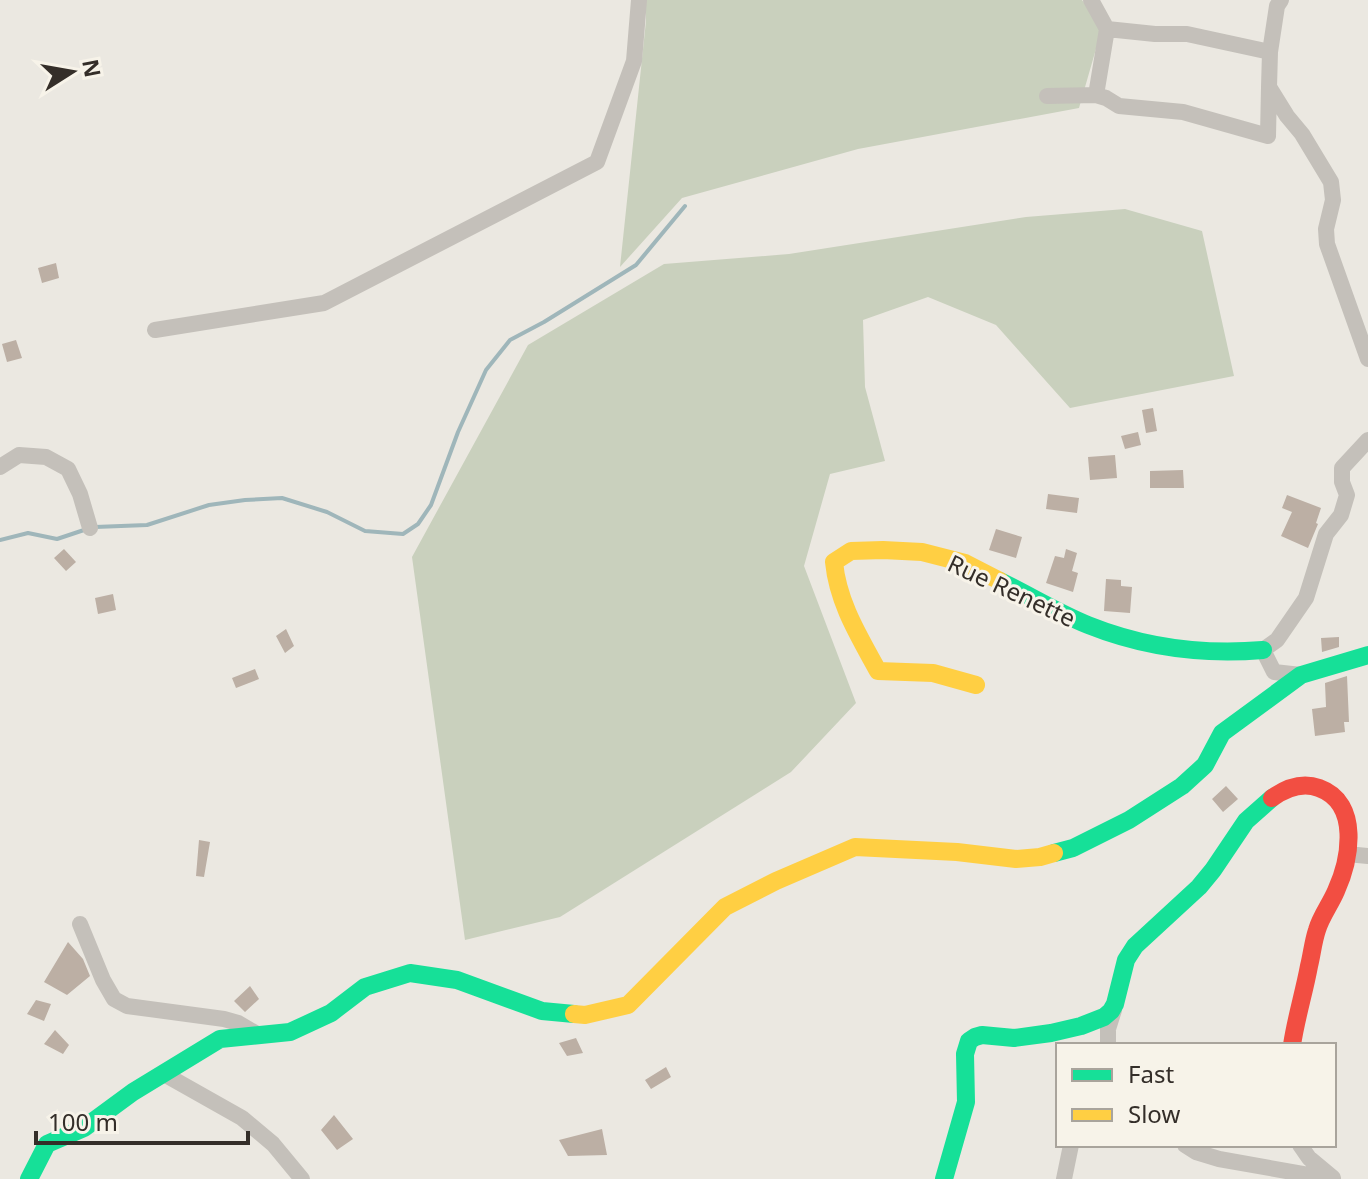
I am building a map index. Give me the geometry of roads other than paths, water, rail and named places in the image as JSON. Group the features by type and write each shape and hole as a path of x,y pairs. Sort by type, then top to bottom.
{"street":[{"path":"155,330 324,303 597,162 634,61 639,0"},
{"path":"1091,0 1107,29 1096,95"},
{"path":"1047,96 1096,95 1119,106 1183,112 1268,136 1270,52 1277,6 1281,0"},
{"path":"1107,29 1187,34 1270,52"},
{"path":"1269,87 1331,182 1333,200 1326,229 1327,244 1368,359"},
{"path":"1301,675 1274,672 1263,650 1277,640 1306,598 1326,534 1341,515 1347,495 1342,482 1342,468 1368,440"},
{"path":"0,467 19,455 46,457 68,469 80,494 90,528"},
{"name":"Rue Renette","path":"976,685 933,673 878,671 842,601 834,562 851,551 922,552 965,563 1088,625 1139,640 1194,651 1263,650"},
{"path":"29,1179 47,1144 84,1128 133,1092 220,1039 290,1032 331,1013 365,987 410,973 457,980 542,1011 585,1015 628,1005 725,907 855,847 957,852 1016,859 1040,857 1073,848 1129,820 1182,786 1205,765 1222,733 1301,675 1368,655"},
{"path":"1108,1043 1108,1029 1129,954 1208,876 1251,815 1280,792 1309,785 1332,795 1342,806 1348,822 1347,854 1338,887 1318,924 1292,1043"},
{"path":"1347,854 1368,856"},
{"path":"80,924 114,999 127,1006 224,1019 257,1034"},
{"path":"944,1179 962,1125 967,1095 966,1055 972,1038 987,1034 1011,1038 1031,1036 1095,1023 1108,1016 1115,1004"},
{"path":"164,1074 242,1118 273,1144 302,1179"},
{"path":"1064,1179 1071,1147"},
{"path":"1188,1147 1219,1159 1333,1179"},
{"path":"1301,1147 1333,1179"}],"waterway":[{"path":"95,527 147,525 209,505 282,498 327,512 365,531 403,534 418,524 431,505 458,432 486,370 510,340 636,265 685,206"},
{"path":"0,540 28,533 57,539 87,529"}]}
